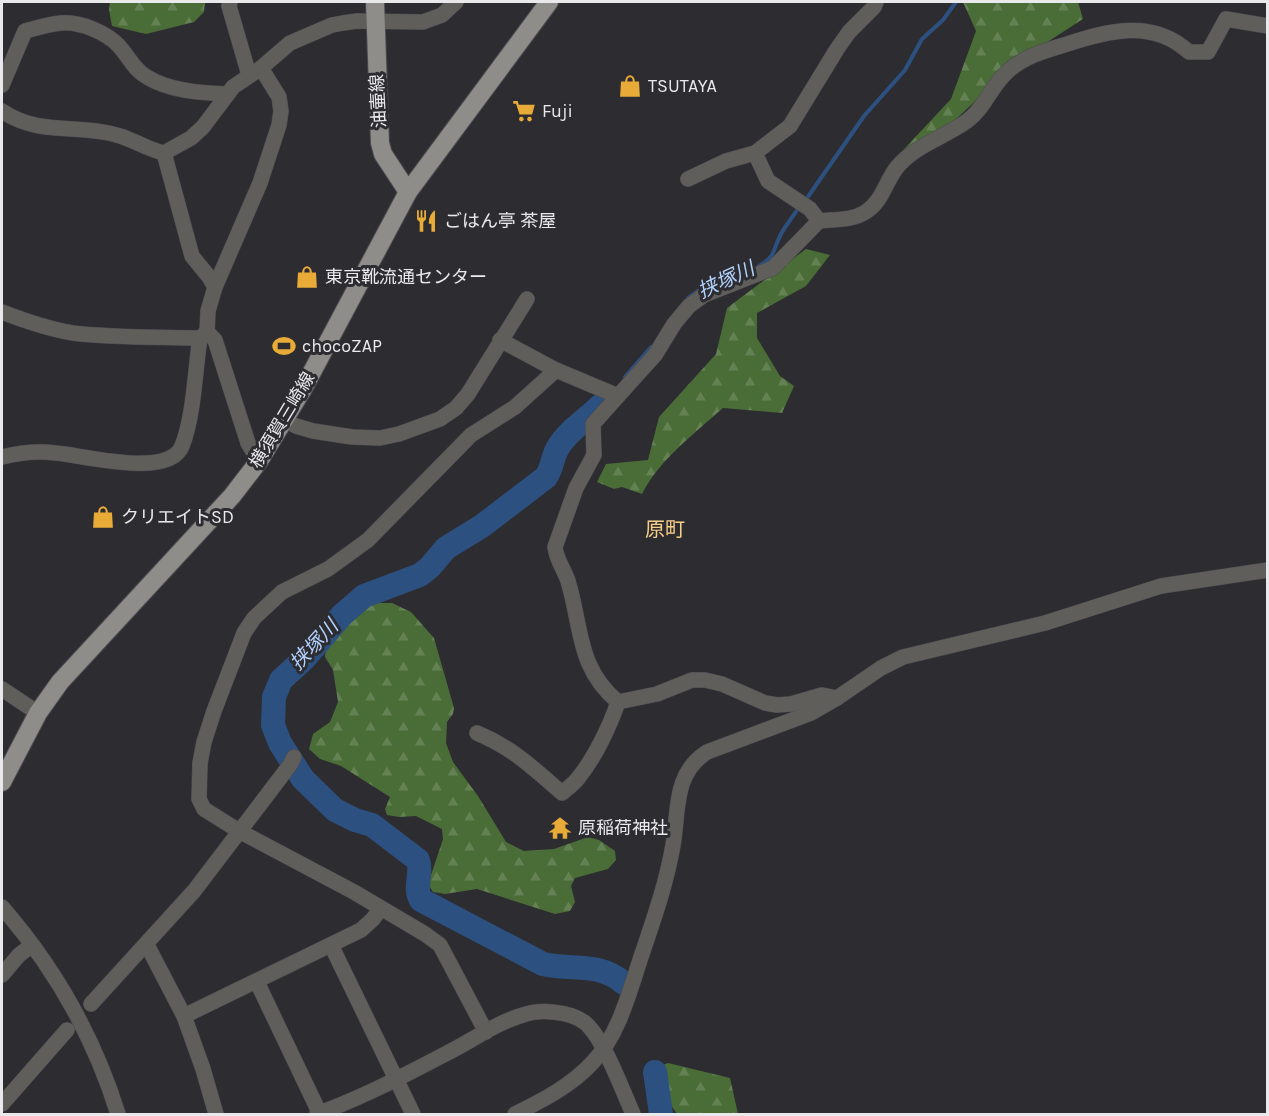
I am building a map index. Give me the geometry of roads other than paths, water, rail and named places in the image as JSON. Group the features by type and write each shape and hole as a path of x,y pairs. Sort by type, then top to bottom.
{"main road":[{"name":"油壷線","path":"375,2 380,143 383,154 408,192"},
{"name":"横須賀三崎線","path":"2,782 38,713 60,682 232,496 259,461 285,420 408,192 549,2"}],"street":[{"path":"2,457 54,452 111,463 133,464 168,459 176,455 182,447 203,335 215,287 260,183 279,125 281,111 279,97 255,71 229,6 230,2"},
{"path":"2,111 26,124 121,136 148,150 164,153 191,138 203,127 233,87 290,43 332,25 357,21 423,22 442,15 456,2"},
{"path":"688,180 726,161 755,153 790,126 837,49 876,2"},
{"path":"618,702 609,694 585,658 568,579 555,553 555,547 576,488 594,454 593,424 656,355 674,324 689,306 704,295 773,268 819,220 855,218 868,210 880,198 897,167 915,151 968,121 981,109 1005,74 1017,64 1036,54 1104,32 1140,30 1178,41 1189,52 1208,52 1226,19 1268,26"},
{"path":"2,85 25,30 63,22 86,27 111,38 134,67 147,78 205,94 228,94"},
{"path":"164,153 192,256 215,287"},
{"path":"755,153 768,181 810,209 819,220"},
{"path":"285,420 314,431 352,437 380,438 399,434 440,419 456,408 468,393 527,299"},
{"path":"2,312 36,325 73,333 114,336 203,335 214,340 248,443 259,461"},
{"path":"500,340 556,370 618,396"},
{"path":"486,1032 440,945 309,866 239,831 204,810 199,799 200,763 214,711 244,633 254,618 282,592 328,569 368,540 471,435 514,407 556,370"},
{"path":"515,1114 564,1087 581,1074 603,1049 619,1021 665,884 674,843 678,800 685,772 695,760 707,752 811,713 881,668 903,657 1045,623 1161,586 1268,570"},
{"path":"618,702 657,694 692,680 722,684 765,703 777,705 791,704 822,695 837,698"},
{"path":"2,689 38,713"},
{"path":"477,733 500,742 562,793 578,779 586,766 618,702"},
{"path":"91,1004 194,891 292,761"},
{"path":"2,907 58,980 103,1069 118,1114"},
{"path":"184,1016 361,930 381,908"},
{"path":"2,975 19,955 32,945"},
{"path":"147,945 184,1016 216,1114"},
{"path":"331,945 413,1114"},
{"path":"257,982 319,1114 396,1079 524,1014 561,1013 577,1017 587,1024 603,1049 633,1114"},
{"path":"2,1104 67,1030"}],"waterway":[{"name":"挟塚川","path":"805,201 864,116 905,70 922,39 943,20 956,2"},
{"name":"挟塚川","path":"759,266 771,256 782,232 799,207"},
{"name":"挟塚川","path":"688,298 701,289"},
{"name":"挟塚川","path":"625,377 651,347"},
{"name":"挟塚川","path":"600,406 572,430 563,441 546,477 482,526 446,548 420,575 364,596 342,615 304,659 281,680 274,697 273,725 280,743 303,779 335,810 372,825 418,860 418,890 421,900 543,964 594,969 614,976 624,983"},
{"name":"挟塚川","path":"655,1072 661,1114"}],"place":[{"name":"TSUTAYA","path":"630,86"},
{"name":"Fuji","path":"524,111"},
{"name":"ごはん亭 茶屋","path":"426,221"},
{"name":"東京靴流通センター","path":"307,277"},
{"name":"chocoZAP","path":"284,346"},
{"name":"クリエイトSD","path":"103,517"},
{"name":"原稲荷神社","path":"560,828"}],"district":[{"name":"原町","path":"665,529"}]}
